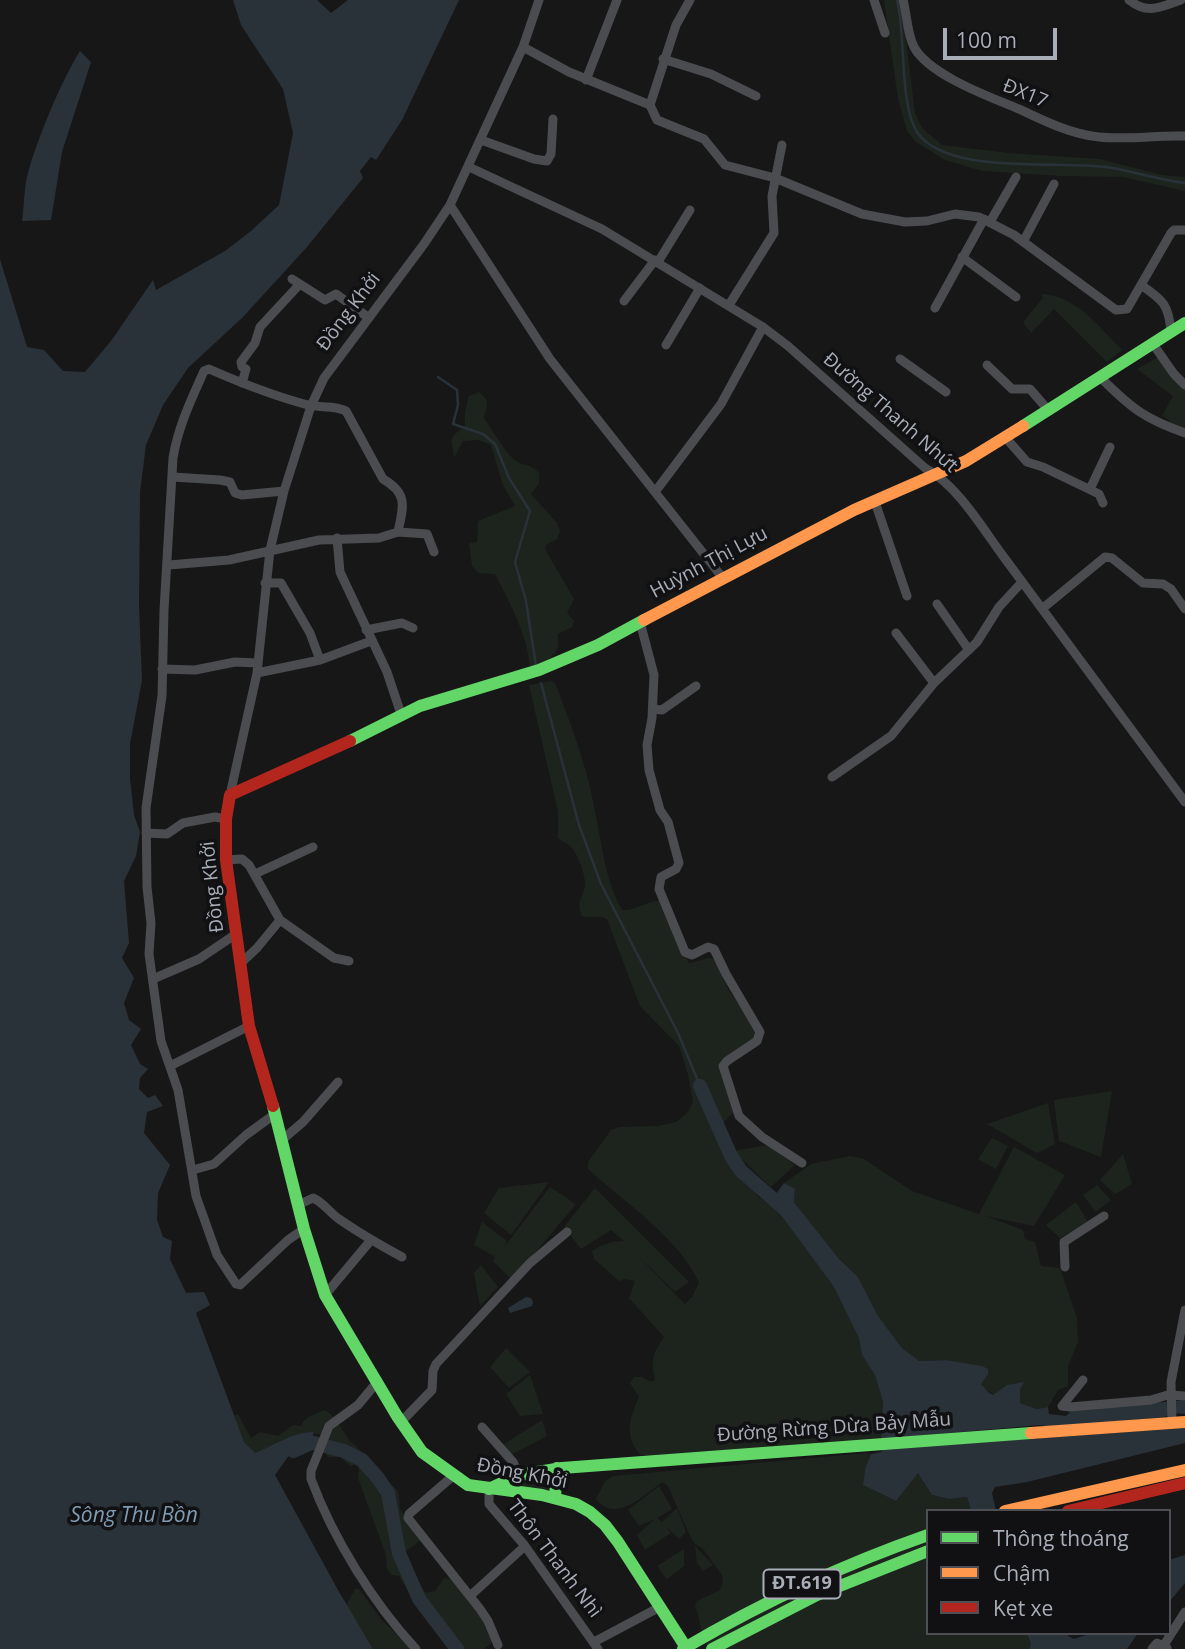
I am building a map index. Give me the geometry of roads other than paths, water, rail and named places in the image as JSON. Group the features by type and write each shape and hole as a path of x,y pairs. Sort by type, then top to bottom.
{"street":[{"name":"Đồng Khởi","path":"539,0 523,47 450,205 324,378 311,406 284,491 270,550 257,673 226,819 226,860 248,1026 325,1294 401,1422 422,1452 468,1485 555,1497 590,1512 618,1542 685,1648"},
{"path":"586,79 617,0"},
{"path":"690,0 676,25 663,59 650,105 657,120 704,139 725,165 775,178 862,214 905,222 927,221 955,214 987,221 1023,242 1116,310 1127,309 1171,233 1174,230 1185,230"},
{"path":"874,0 885,33"},
{"name":"ĐX17","path":"903,0 912,39 920,55 960,84 978,93 1037,119 1087,135 1185,136"},
{"path":"1129,0 1143,9 1181,0"},
{"path":"523,47 541,59 650,105"},
{"path":"663,59 711,74 757,96"},
{"path":"481,140 523,156 547,161 551,154 553,120"},
{"path":"729,305 774,233 772,196 782,145"},
{"name":"Đường Thanh Nhứt","path":"469,167 602,229 763,327 925,468 938,475 1044,608 1079,660 1185,802"},
{"path":"935,307 962,257 1016,177"},
{"path":"1023,242 1054,184"},
{"path":"450,205 550,359 722,577"},
{"path":"624,301 656,261 690,210"},
{"path":"962,257 1016,297"},
{"path":"242,383 246,369 241,362 256,343 260,327 296,282 326,300 335,294 369,318"},
{"path":"1141,285 1160,298 1166,306 1171,332"},
{"path":"666,345 700,288"},
{"name":"Huỳnh Thị Lựu","path":"230,795 328,752 401,714 438,699 549,666 598,645 722,577 966,461 1185,323"},
{"path":"655,492 721,404 763,327"},
{"path":"1153,344 1174,374 1185,384"},
{"path":"900,359 946,392"},
{"path":"987,365 1012,389 1030,389 1049,411"},
{"path":"304,1228 244,1282 237,1285 228,1273 211,1239 196,1196 177,1090 161,1041 149,954 151,923 147,892 146,800 162,705 176,440 204,371 209,369 311,406 341,408 346,411 383,479 400,492 404,503 398,532"},
{"path":"1101,378 1124,401 1148,418 1185,433"},
{"path":"1005,437 1027,462 1090,489 1099,494 1103,503"},
{"path":"1090,489 1110,447"},
{"path":"173,477 230,482 235,493 242,495 284,491"},
{"path":"875,502 907,596"},
{"path":"169,565 229,560 337,538 379,538 398,532 427,534 434,552"},
{"path":"337,538 340,572 387,672 401,714"},
{"path":"1044,608 1105,557 1112,558 1143,583 1163,584 1171,589 1185,610"},
{"path":"832,777 891,736 934,683 977,642 999,607 1022,582"},
{"path":"265,583 281,583 310,633 320,660"},
{"path":"937,604 969,650"},
{"path":"640,622 653,666 653,709 647,745 649,770 660,810 668,822 679,863 676,869 663,876 659,888 685,952 692,955 708,947 714,948 760,1032 757,1041 723,1066 737,1114 762,1137 802,1163"},
{"path":"366,630 402,623 413,628"},
{"path":"896,633 934,683"},
{"path":"257,673 320,660 371,641"},
{"path":"162,668 195,670 235,662 257,663"},
{"path":"653,709 662,710 696,686"},
{"path":"146,833 167,834 183,823 215,817 226,819"},
{"path":"255,874 313,847"},
{"path":"226,860 242,859 255,874 280,920 334,958 349,961"},
{"path":"241,963 280,920"},
{"path":"153,979 202,957 236,934"},
{"path":"170,1066 248,1026"},
{"path":"282,1139 303,1122 338,1082"},
{"path":"193,1170 214,1164 246,1135 275,1114"},
{"path":"299,1205 313,1198 317,1200 330,1213 402,1257"},
{"path":"1065,1267 1064,1242 1104,1216"},
{"path":"401,1422 432,1390 436,1364 530,1263 567,1232"},
{"path":"325,1294 371,1240"},
{"path":"1176,1421 1171,1382 1185,1310"},
{"path":"1083,1380 1064,1400 1062,1406 1185,1396"},
{"path":"378,1381 358,1405 329,1426 312,1479 338,1536 388,1619 416,1649"},
{"name":"Đường Rừng Dừa Bảy Mẫu","path":"489,1489 519,1475 557,1468 1176,1421"},
{"path":"482,1427 513,1462 519,1475"},
{"path":"555,1497 557,1468"},
{"path":"1070,1509 1080,1501 1185,1470"},
{"path":"453,1476 409,1514 408,1518 488,1621 498,1645"},
{"path":"1021,1509 1185,1483"},
{"name":"Thôn Thanh Nhì","path":"489,1489 489,1504 525,1546 596,1646"},
{"name":"ĐT.619","path":"685,1648 816,1577 926,1536"},
{"path":"470,1596 525,1546"},
{"name":"ĐT.619","path":"712,1649 825,1591 926,1552"},
{"path":"596,1646 659,1608"},
{"path":"1152,1649 1157,1643 1166,1647 1185,1612"}],"water":[{"name":"Sông Thu Bồn","path":"233,0 317,0 331,13 348,0 459,0 402,120 376,160 371,157 360,171 363,178 307,247 243,317 188,368 163,405 146,445 140,492 139,606 142,680 130,744 130,778 134,815 140,832 136,856 124,881 129,943 122,958 134,978 124,1003 129,1020 141,1029 131,1045 140,1064 148,1069 140,1078 139,1089 148,1098 155,1095 163,1106 147,1112 144,1133 170,1165 158,1193 157,1220 163,1237 172,1241 170,1259 186,1293 204,1292 210,1305 196,1313 244,1442 255,1453 291,1437 314,1432 306,1451 290,1454 275,1475 373,1649 0,1649 0,259 27,347 44,350 63,371 85,372 111,341 153,280 156,290 225,251 279,205 293,133 283,89 241,25"},
{"path":"80,51 91,62 62,152 51,220 22,221 27,177 36,148 57,95"},
{"path":"784,1183 795,1189 794,1202 839,1259 858,1277 878,1316 902,1348 919,1361 946,1360 982,1366 988,1369 988,1374 981,1384 993,1395 1007,1385 1024,1382 1020,1390 1020,1403 1037,1409 1048,1407 1049,1414 1066,1416 1072,1410 1185,1400 1185,1414 1171,1413 1165,1417 881,1439 883,1402 875,1375 862,1355 859,1338 834,1287 775,1207 773,1198"},
{"path":"526,1297 531,1298 532,1306 510,1313 508,1308"},
{"path":"1185,1428 1185,1443 1027,1482 995,1487 992,1493 996,1509 970,1509 967,1497 949,1499 932,1495 918,1473 896,1501 863,1485 871,1454 884,1449"},
{"path":"1185,1555 1185,1583 1171,1600 1171,1559"},
{"path":"1028,1635 1068,1635 1074,1639 1086,1635 1137,1635 1127,1649 1029,1649 1031,1645"}],"waterway":[{"path":"897,0 905,87 911,120 917,132 932,146 953,155 979,161 1112,168 1185,183"},
{"path":"438,377 457,390 458,405 453,424 483,434 495,444 509,478 530,511 515,562 526,601 536,666"},
{"path":"541,683 579,825 601,884 678,1033 700,1086"},
{"path":"700,1086 731,1156 741,1171 787,1211"},
{"path":"293,1451 310,1442 344,1451 362,1460 378,1478 388,1493 399,1553 419,1599 457,1649"}]}
